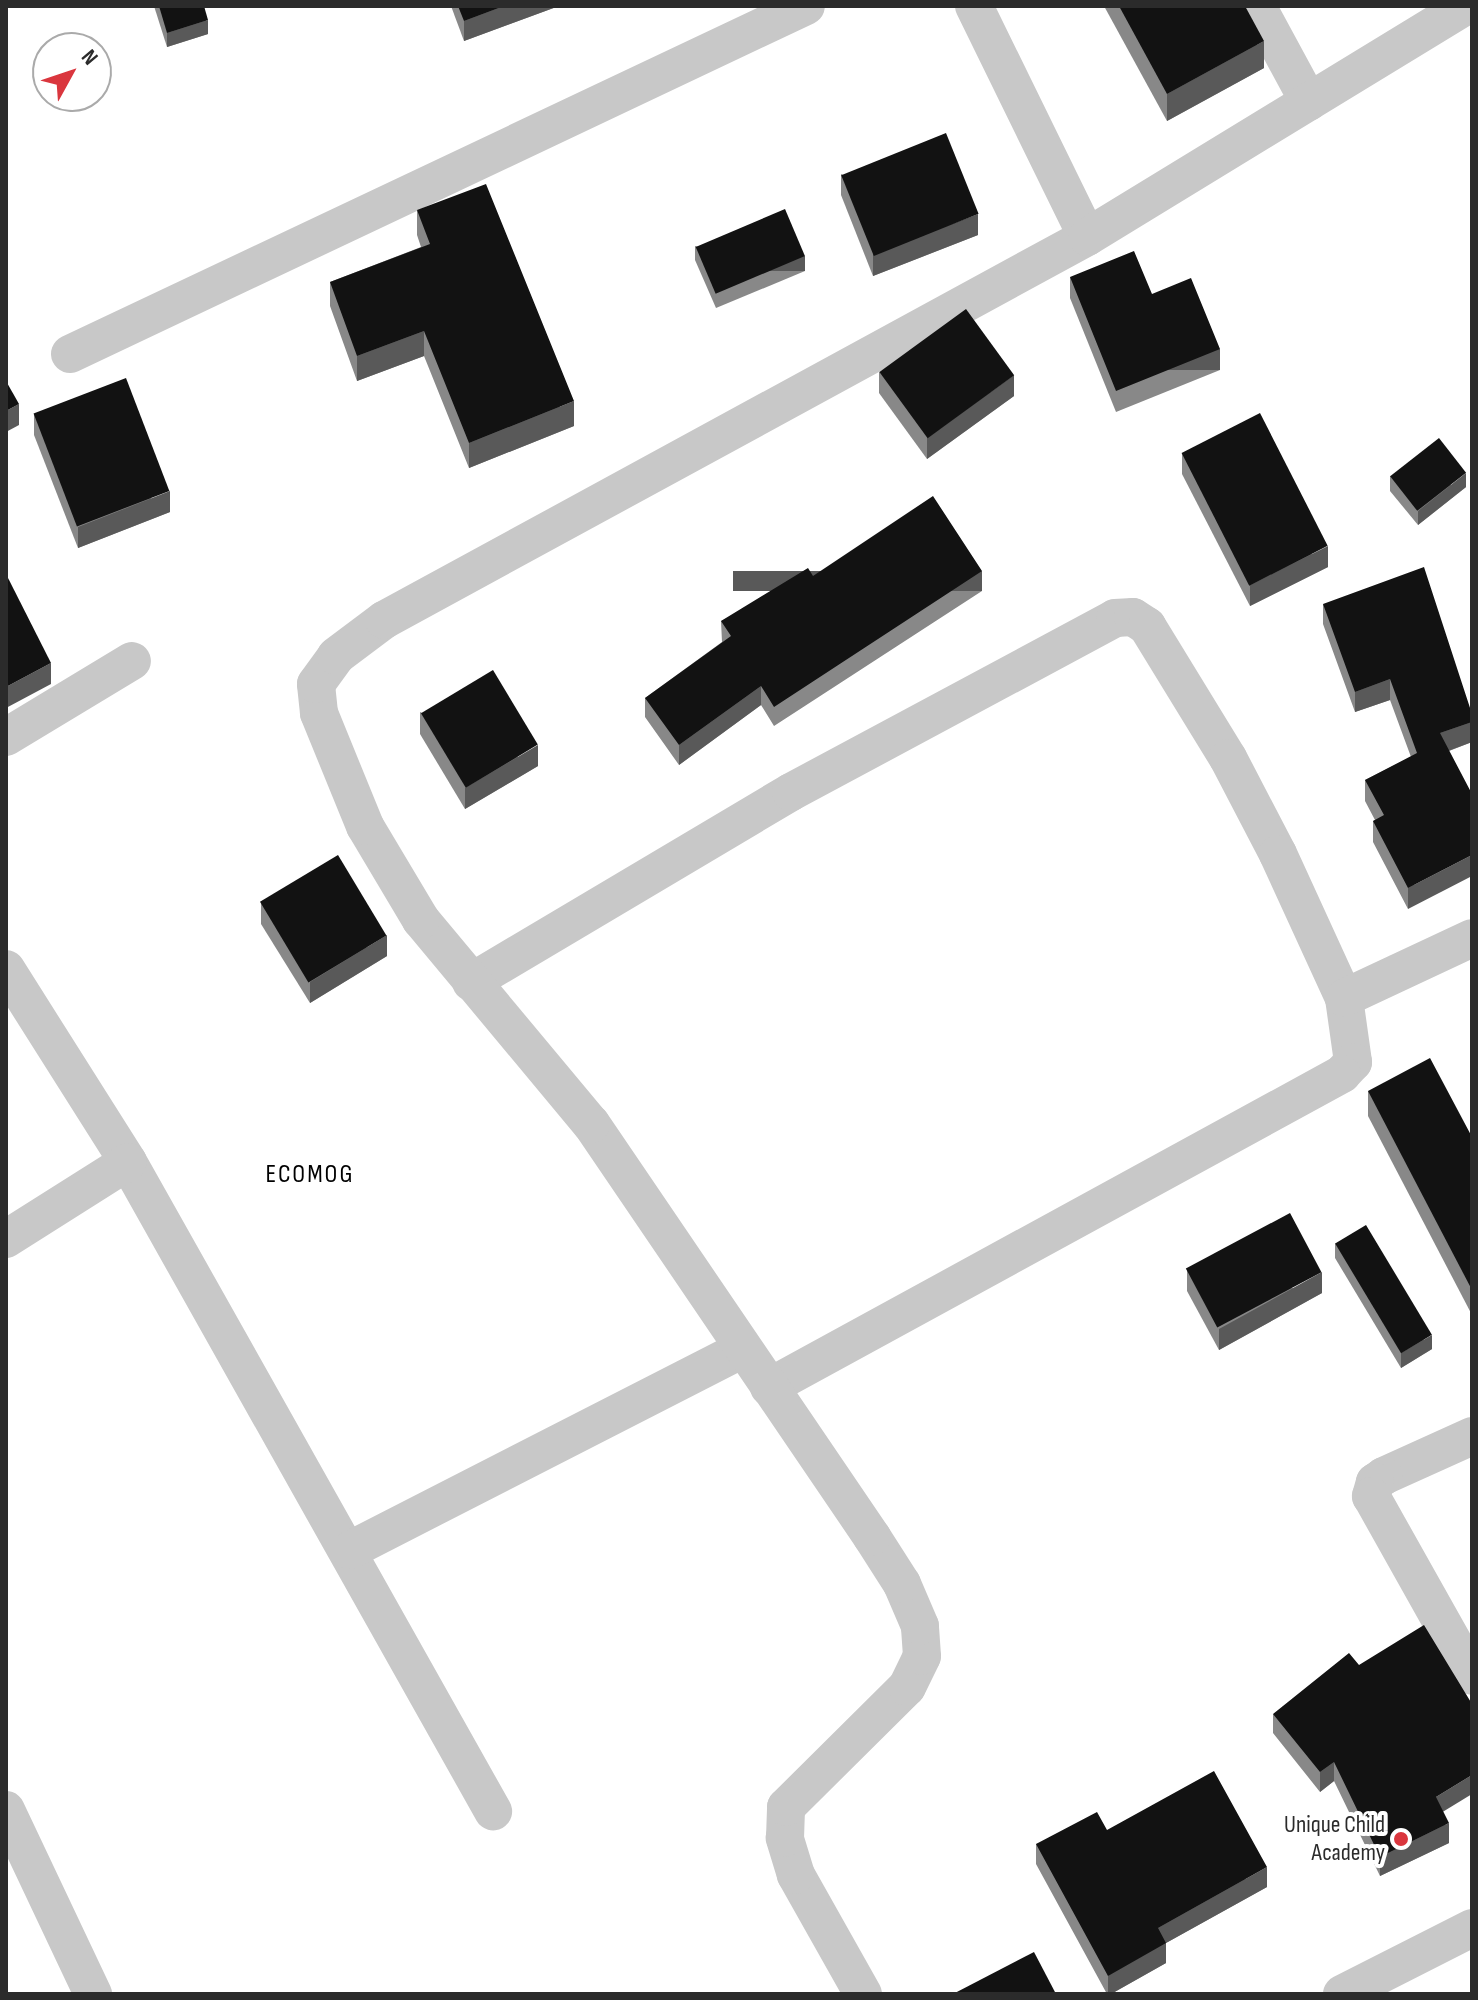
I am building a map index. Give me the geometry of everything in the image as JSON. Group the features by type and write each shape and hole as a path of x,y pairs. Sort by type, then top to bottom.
{"street":[{"path":"70,354 806,6"},
{"path":"974,6 1087,237"},
{"path":"1257,6 1309,102"},
{"path":"863,1994 796,1875 785,1838 786,1807 907,1687 922,1656 920,1626 887,1560 591,1124 421,920 365,826 319,713 316,684 336,656 384,620 1087,237 1466,6"},
{"path":"471,982 791,792 1115,618 1133,617 1147,626 1228,758 1344,998 1354,1046 1353,1062 1342,1074 769,1387"},
{"path":"6,737 132,661"},
{"path":"1344,998 1472,938"},
{"path":"6,969 128,1162 350,1550 493,1811"},
{"path":"6,1239 128,1162"},
{"path":"350,1550 742,1349"},
{"path":"1472,1436 1384,1476 1375,1482 1371,1496 1472,1676"},
{"path":"6,1810 93,1994"},
{"path":"1342,1994 1472,1928"}],"building":[{"path":"159,6 204,6 208,20 167,33"},
{"path":"458,6 504,6 464,21"},
{"path":"1119,6 1245,6 1264,41 1167,94"},
{"path":"946,133 979,214 874,256 841,175"},
{"path":"486,184 574,401 469,443 424,331 357,356 330,282 430,244 417,210"},
{"path":"785,209 805,256 716,294 696,247"},
{"path":"1134,251 1152,294 1191,278 1220,349 1116,391 1070,277"},
{"path":"966,309 1014,375 928,438 879,372"},
{"path":"126,378 169,491 77,526 34,413"},
{"path":"6,381 19,404 6,411"},
{"path":"1260,413 1328,546 1249,586 1182,453"},
{"path":"1439,438 1466,473 1417,511 1390,476"},
{"path":"933,496 982,571 774,707 761,686 679,745 645,698 731,636 721,621 808,568 813,576"},
{"path":"1424,567 1472,714 1472,722 1440,733 1472,794 1472,855 1408,888 1373,821 1384,815 1365,780 1417,753 1390,679 1355,692 1323,604"},
{"path":"6,574 51,663 6,687"},
{"path":"493,670 538,745 466,788 421,713"},
{"path":"338,855 386,936 308,982 260,902"},
{"path":"1430,1058 1472,1137 1472,1290 1368,1091"},
{"path":"1290,1213 1321,1272 1217,1328 1186,1268"},
{"path":"1366,1225 1432,1335 1401,1353 1335,1244"},
{"path":"1424,1625 1472,1704 1472,1775 1436,1797 1449,1823 1380,1857 1334,1762 1320,1772 1273,1714 1349,1653 1359,1665"},
{"path":"1214,1771 1267,1867 1158,1928 1166,1943 1108,1976 1036,1844 1097,1812 1107,1830"},
{"path":"1034,1952 1056,1994 953,1994"}],"place":[{"name":"Unique Child Academy","path":"1401,1839"}],"district":[{"name":"ECOMOG","path":"310,1175"}]}
